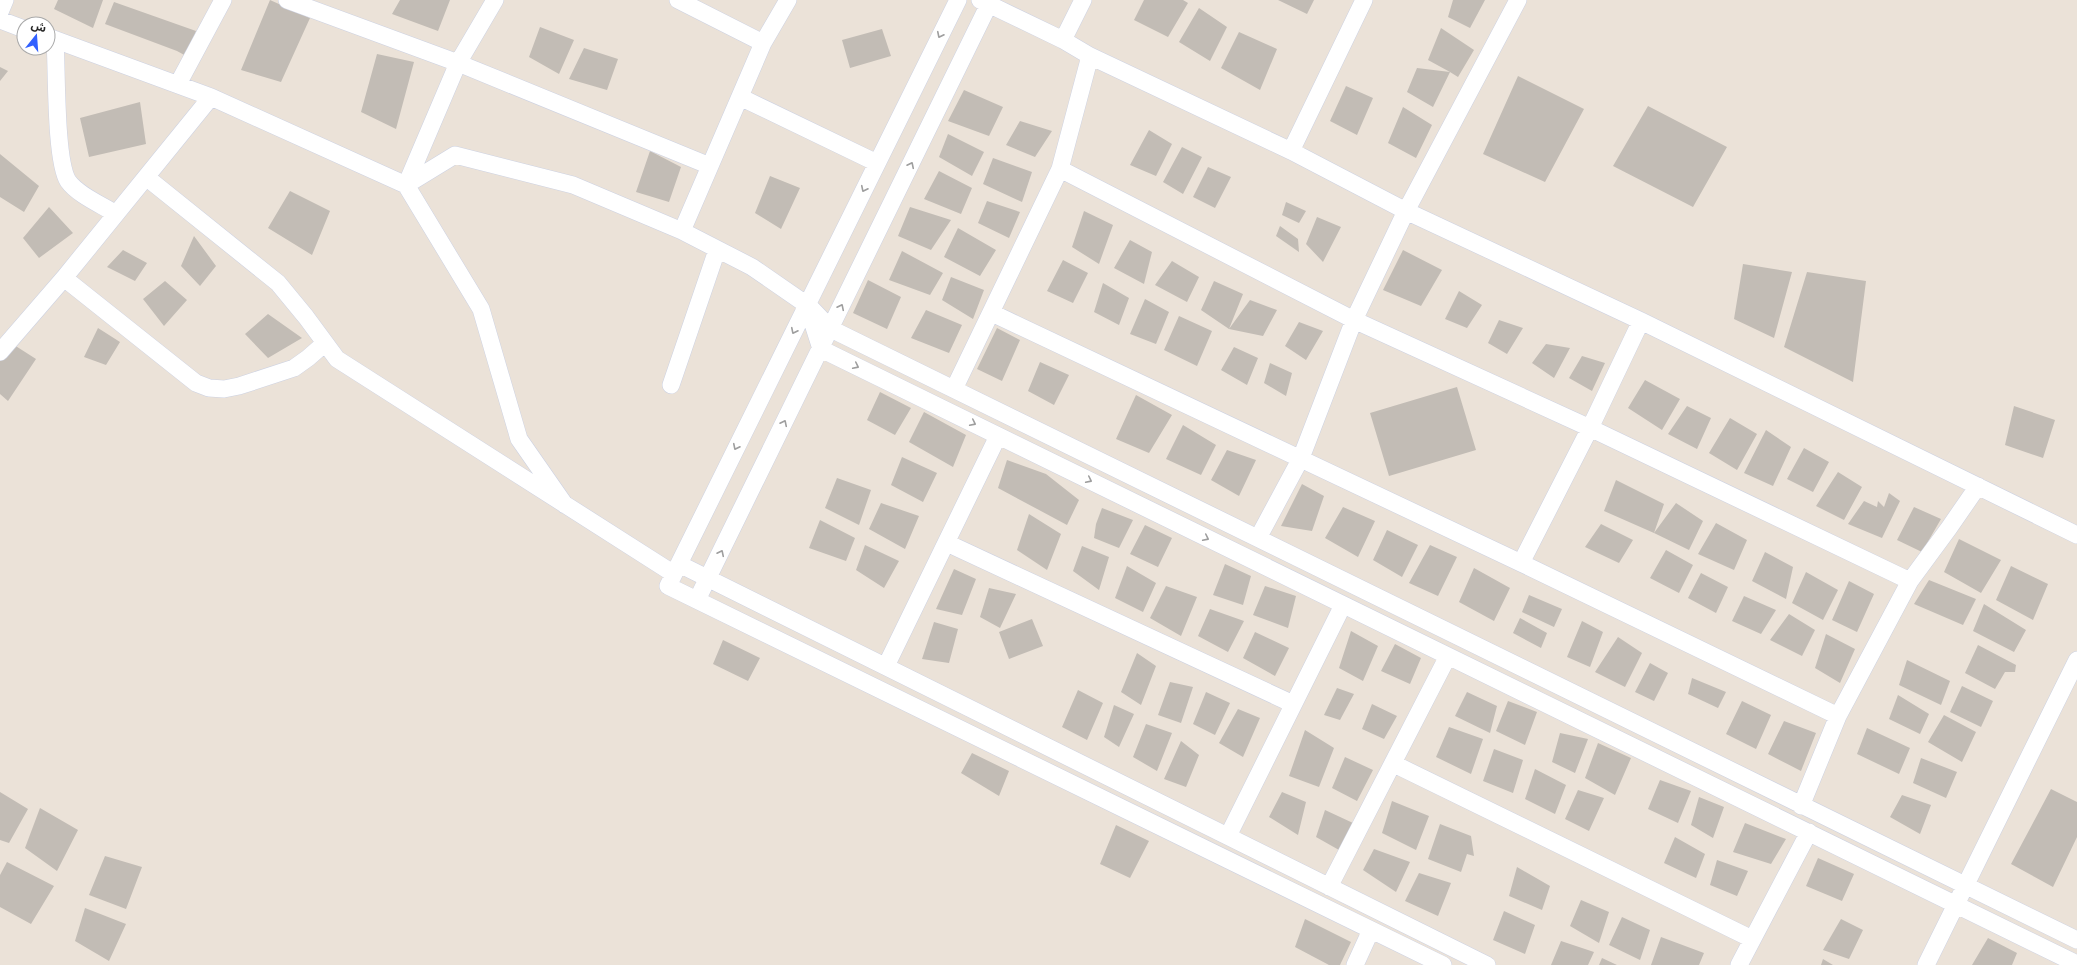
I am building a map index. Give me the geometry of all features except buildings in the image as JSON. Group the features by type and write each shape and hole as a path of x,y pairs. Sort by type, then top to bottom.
{"street":[{"path":"0,12 5,0"},
{"path":"178,84 223,0"},
{"path":"287,0 458,64 710,166"},
{"path":"406,185 458,64 495,0"},
{"path":"678,0 763,43"},
{"path":"682,231 763,43 788,0"},
{"path":"958,0 668,586 1443,965"},
{"path":"1063,40 1083,0"},
{"path":"1291,151 1364,0"},
{"path":"1258,538 1301,458 1354,320 1406,211 1518,0"},
{"path":"697,600 831,329 987,1 1063,40 1090,56 1291,151 1406,211 1641,321 2077,535"},
{"path":"0,20 16,26"},
{"path":"56,40 211,97 406,185 481,309 519,439 565,505"},
{"path":"53,56 63,169 69,182 81,192 116,214"},
{"path":"954,389 992,313 1060,169 1090,56"},
{"path":"0,352 64,278 211,97"},
{"path":"740,97 877,163"},
{"path":"406,185 455,154 573,185 682,231 752,267 807,305 831,329 1801,806 2077,940"},
{"path":"1060,169 1354,320 1590,428 1910,581"},
{"path":"146,178 278,283 306,317 324,344 337,359 358,374 565,505 676,569 708,578 1487,965"},
{"path":"671,385 717,250"},
{"path":"64,278 196,383 209,388 224,389 294,368 324,344"},
{"path":"807,305 821,349 2077,964"},
{"path":"992,313 1301,458 1838,716"},
{"path":"1521,563 1590,428 1641,321"},
{"path":"886,666 998,436"},
{"path":"1801,806 1838,716 1910,581 1978,486"},
{"path":"947,543 1294,704"},
{"path":"1228,836 1343,605"},
{"path":"1329,887 1394,764 1448,656"},
{"path":"1926,965 2077,660"},
{"path":"1394,764 1752,939"},
{"path":"1739,965 1809,832"},
{"path":"1355,965 1371,930"}]}
